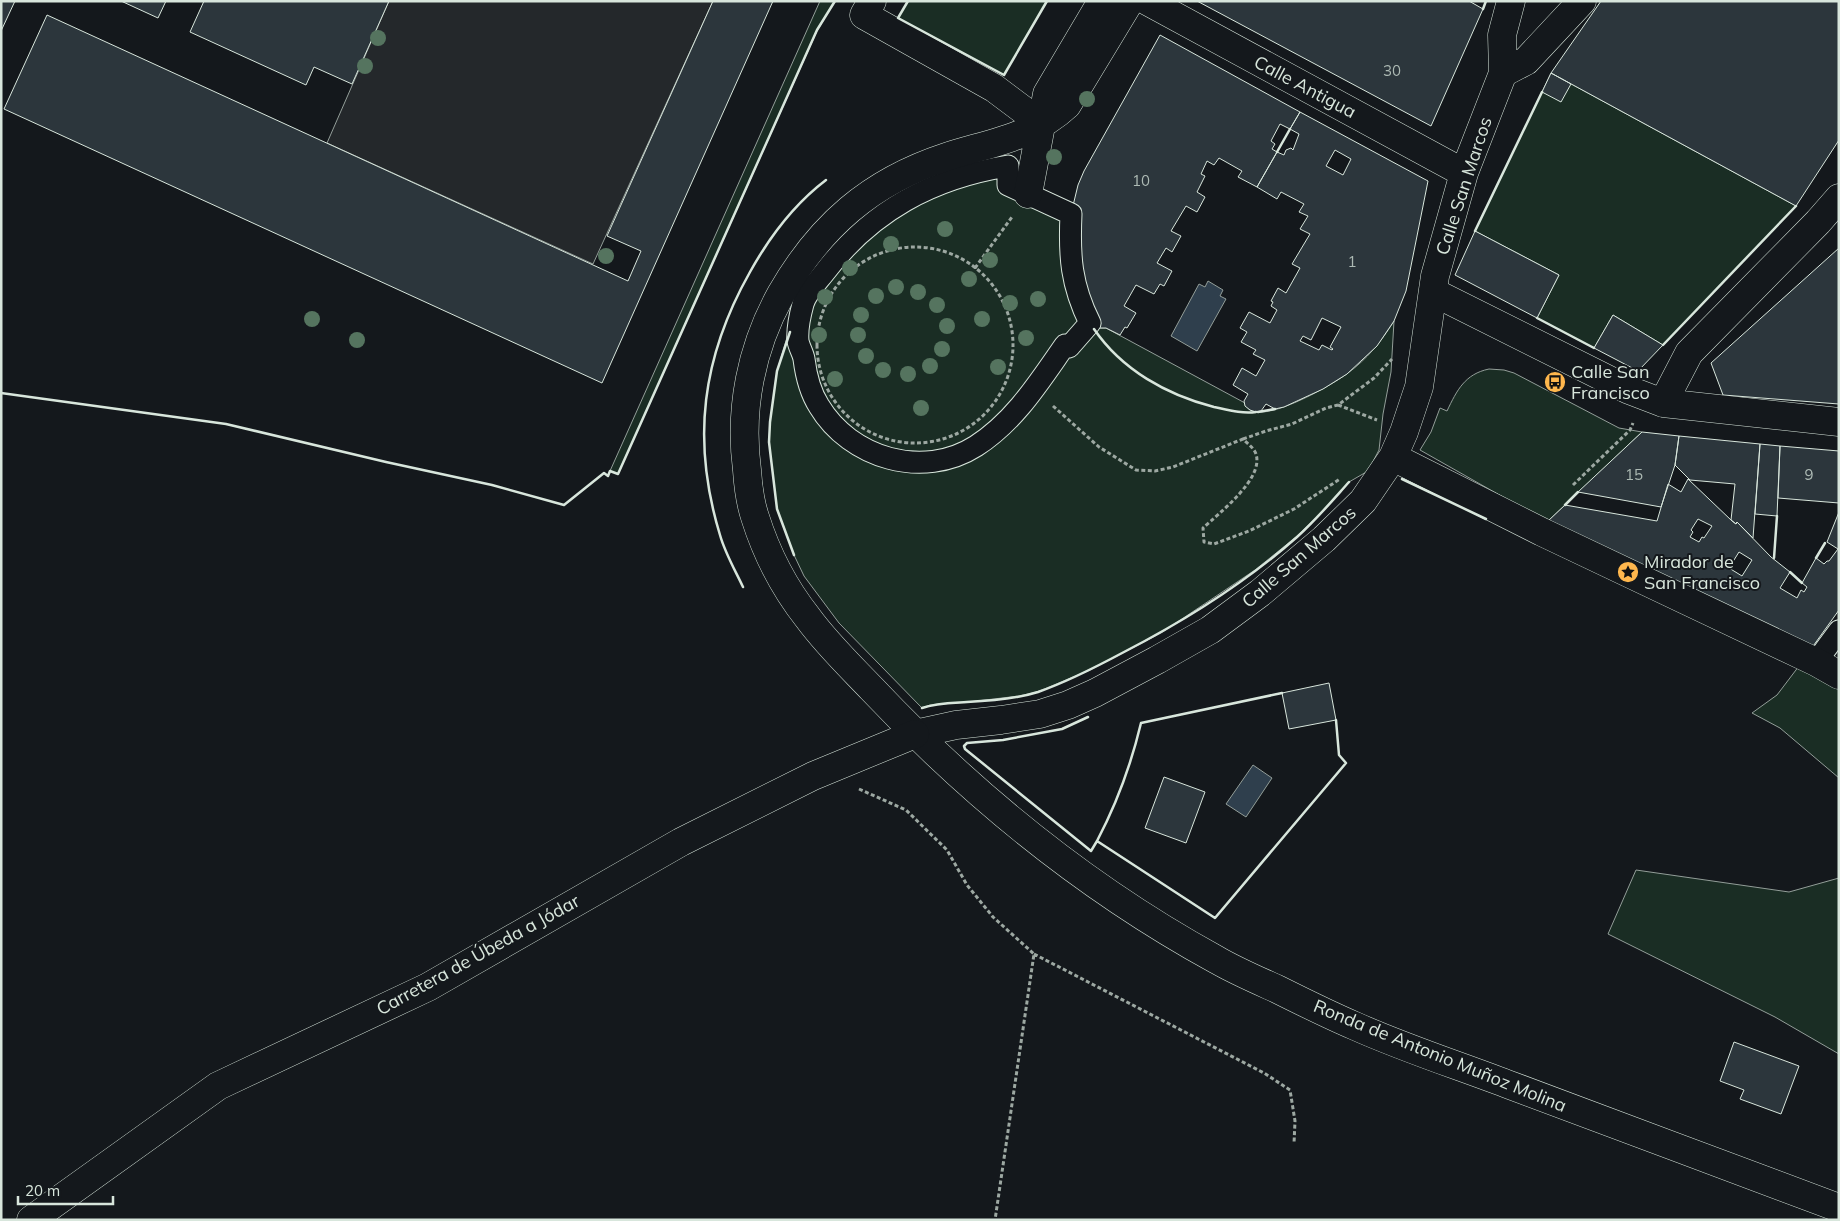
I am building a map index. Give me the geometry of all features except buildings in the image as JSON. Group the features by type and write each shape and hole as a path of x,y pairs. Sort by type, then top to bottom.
{"street":[{"path":"1028,194 1047,94 1102,1"},
{"name":"Ronda de Antonio Muñoz Molina","path":"1130,1 1067,105 1054,118 1002,142 944,158 910,170 869,194 818,239 780,296 769,318 748,383 744,416 744,450 754,516 787,588 809,620 916,734 1007,817 1150,922 1220,962 1358,1028 1839,1208"},
{"name":"Calle Antigua","path":"1147,1 1464,173"},
{"name":"Calle San Marcos","path":"916,734 956,725 1040,714 1068,705 1095,693 1210,630 1260,593 1324,539 1363,501 1393,457 1404,432 1419,387 1435,276 1464,173 1503,72 1502,35 1511,1"},
{"path":"1503,72 1526,61 1582,1"},
{"path":"868,8 994,88 1042,124"},
{"path":"1008,166 1008,184 1071,214 1072,274 1077,294 1090,323 1068,347 1066,345 1034,389 1006,423 986,440 965,452 939,461 926,463 895,460 858,445 846,437 827,418 812,393 798,342 804,301 847,244 867,226 908,198 939,183 980,171 1008,166"},
{"path":"1663,402 1689,353 1818,222 1839,198"},
{"path":"1433,292 1629,390 1663,402 1839,422"},
{"path":"1393,457 1551,536 1828,669 1839,631"},
{"name":"Carretera de Úbeda a Jódar","path":"31,1220 218,1086 428,987 681,842 813,776 916,734"}],"path":[{"path":"974,268 1028,194"},
{"path":"902,248 922,248 940,251 958,258 974,268 989,281 1000,297 1008,314 1013,333 1010,371 1003,389 993,405 980,420 964,430 946,438 928,442 909,443 890,440 872,433 856,422 830,394 822,376 818,358 818,338 821,320 828,302 838,286 851,272 866,261 902,248"},
{"path":"1034,389 1099,447 1136,470 1155,471 1173,467 1266,431 1292,424 1326,408 1338,405 1374,378 1393,358"},
{"path":"1338,405 1382,422"},
{"path":"1573,485 1630,430 1634,419"},
{"path":"1243,440 1256,452 1258,462 1245,489 1203,528 1204,542 1214,544 1249,531 1294,509 1342,478"},
{"path":"813,776 863,790 906,810 947,850 967,885 993,917 1034,954 1264,1073 1290,1090 1294,1121 1294,1144"},
{"path":"995,1220 1034,954"}],"green space":[{"path":"820,1 835,1 817,31 618,474 610,471"},
{"path":"908,1 1047,1 1004,75 898,18"},
{"path":"1551,73 1796,206 1663,345 1613,315 1594,348 1537,318 1559,275 1475,231"},
{"path":"980,171 1071,214 1098,328 1106,328 1245,403 1251,410 1262,412 1277,409 1311,395 1340,379 1367,356 1379,343 1394,321 1391,372 1383,414 1379,450 1368,471 1349,482 1296,537 1255,570 1161,633 1090,670 1037,692 1019,696 930,705 922,708 839,623 804,576 777,509 769,442 770,422 777,371 788,334 847,244"},
{"path":"1489,369 1514,373 1619,428 1642,432 1547,522 1420,450 1431,432 1440,408 1447,411 1454,396 1468,379 1481,371"},
{"path":"1799,666 1839,688 1839,778 1780,728 1752,713 1777,695"},
{"path":"1636,870 1789,892 1839,878 1839,1054 1775,1017 1608,934"}],"shaded area":[{"path":"389,1 713,1 593,264 327,143"}],"water":[{"path":"1208,281 1223,290 1220,296 1226,299 1197,351 1171,336 1199,284 1205,287"},
{"path":"1253,765 1272,778 1246,817 1226,804"}],"wall":[{"path":"1,393 226,424 492,485 564,505 604,473 608,476 610,471 618,474 817,30 835,1"},
{"path":"908,1 898,18 1004,75 1047,1"},
{"path":"1483,9 1486,1"},
{"path":"1475,231 1542,92"},
{"path":"1277,152 1290,129"},
{"path":"743,587 727,555 720,535 711,500 706,466 704,432 706,400 712,368 721,336 750,272 783,222 803,200 826,180"},
{"path":"1663,345 1796,206"},
{"path":"1537,318 1594,348"},
{"path":"1094,329 1105,344 1132,369 1163,388 1179,396 1214,407 1240,412 1256,412"},
{"path":"790,332 777,371 769,442 777,509 794,555"},
{"path":"1258,412 1275,409"},
{"path":"1402,479 1486,519"},
{"path":"922,708 938,704 1012,698 1030,694 1071,679 1113,658 1214,600 1256,570 1304,531 1349,482"},
{"path":"1565,505 1578,492"},
{"path":"1774,558 1777,516"},
{"path":"1816,558 1825,543"},
{"path":"1790,572 1802,583"},
{"path":"1282,693 1141,723 1123,784 1097,841 1215,918 1346,763 1339,755 1336,720"},
{"path":"1088,717 1062,729 1003,740 967,743 964,746 965,749 1091,851 1097,841"}],"place":[{"name":"Calle San Francisco","path":"1555,382"},
{"name":"Mirador de San Francisco","path":"1628,572"}]}
